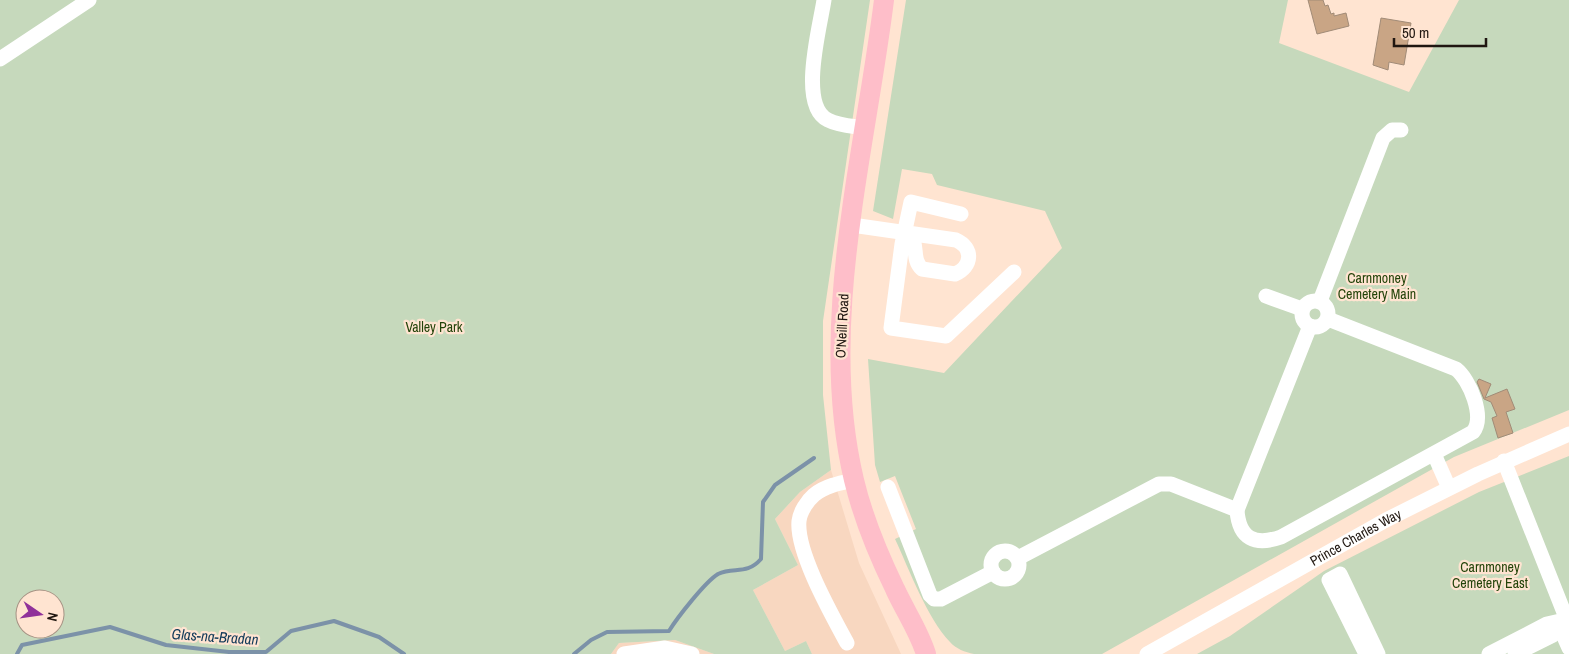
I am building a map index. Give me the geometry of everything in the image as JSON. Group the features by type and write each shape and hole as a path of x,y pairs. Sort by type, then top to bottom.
{"main road":[{"name":"O'Neill Road","path":"884,0 845,271 840,358 845,433 854,480 880,557 923,647 936,654"}],"street":[{"path":"0,59 89,0"},
{"path":"824,0 812,80 816,110 827,120 866,128"},
{"path":"1320,301 1383,138 1392,130 1401,130"},
{"path":"961,214 911,202 908,233 902,244 891,328 946,336 1014,272"},
{"path":"852,225 908,233"},
{"path":"1266,296 1302,309"},
{"path":"1302,309 1310,301 1320,301 1328,310 1328,319"},
{"path":"1302,309 1303,320 1310,326 1318,327 1328,319"},
{"path":"1310,326 1237,510 1238,521 1249,537 1256,542 1266,542 1281,538 1474,432 1478,427 1478,412 1462,374 1328,319"},
{"name":"Prince Charles Way","path":"1147,654 1328,551 1449,488 1569,434"},
{"path":"1434,454 1449,488"},
{"path":"1504,462 1568,620 1566,639 1569,648"},
{"path":"847,643 811,570 799,533 799,520 803,509 814,496 831,486 854,480"},
{"path":"888,487 930,595 934,599 941,599 993,572 992,559 998,553 1011,552 1018,558 1159,484 1171,484 1237,510"},
{"path":"1366,654 1329,580 1340,574 1378,654"},
{"path":"1489,654 1547,624 1568,620"},
{"path":"1515,654 1553,635 1568,620"},
{"path":"624,654 665,648 692,654"}],"shaded area":[{"path":"831,470 859,563 901,654 812,654 806,641 785,651 753,590 798,565 775,519 800,492"},
{"path":"675,640 714,654 611,654 619,643"}],"green space":[{"name":"Valley Park","path":"0,0 870,0 823,321 823,395 831,470 800,492 775,519 798,565 753,590 785,651 806,641 812,654 714,654 675,640 619,643 611,654 0,654"},
{"name":"Carnmoney Cemetery Main","path":"906,0 1288,0 1279,43 1409,92 1459,0 1569,0 1569,410 1454,457 1102,654 974,654 958,648 942,632 926,607 895,539 916,529 895,476 880,482 875,465 868,359 944,373 1062,248 1045,211 937,185 932,174 902,169 893,219 873,211"},
{"name":"Carnmoney Cemetery East","path":"1569,456 1569,654 1197,654 1230,636 1324,571 1479,492"}],"building":[{"path":"1308,0 1323,0 1325,6 1328,5 1331,14 1334,13 1334,16 1346,13 1349,26 1317,34"},
{"path":"1381,18 1411,23 1404,65 1389,62 1388,70 1373,65"},
{"path":"1479,379 1491,384 1485,398 1507,389 1515,409 1506,412 1513,433 1498,438 1492,418 1497,416 1491,402 1484,399 1477,382"}],"waterway":[{"name":"Glas-na-Bradan","path":"574,654 591,640 607,632 669,631 712,578 724,572 745,569 756,564 761,559 763,502 775,485 814,458"},
{"name":"Glas-na-Bradan","path":"17,654 22,645 110,627 166,645 229,652 266,652 291,631 334,621 379,637 404,654"}]}
